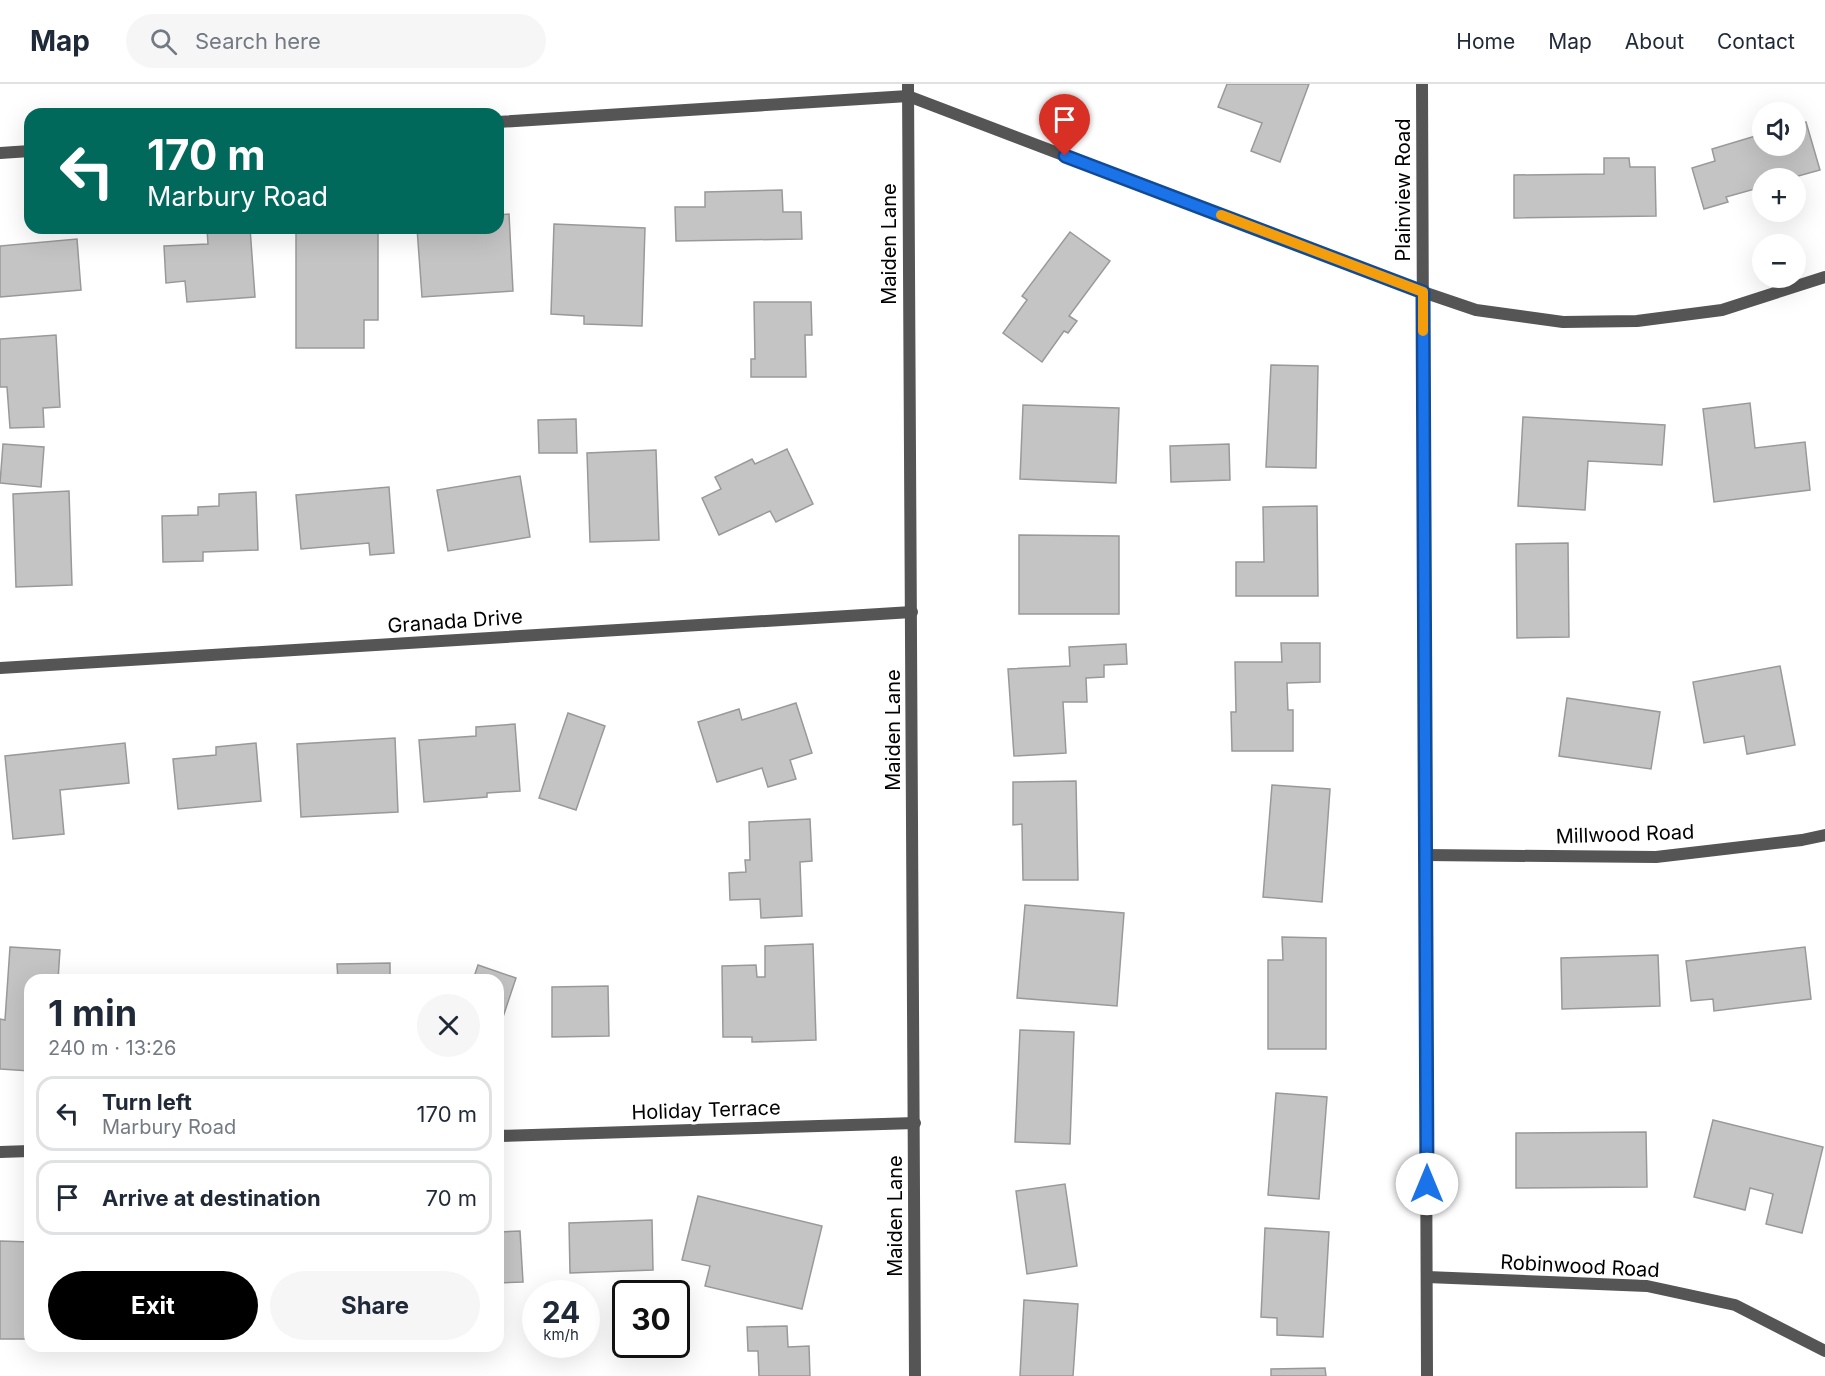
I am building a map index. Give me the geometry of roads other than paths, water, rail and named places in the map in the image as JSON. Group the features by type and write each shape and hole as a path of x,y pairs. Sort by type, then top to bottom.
{"street":[{"name":"Plainview Road","path":"1422,84 1426,1376"},
{"path":"504,122 908,90 1423,292 1476,310 1563,322 1637,321 1722,310 1825,277"},
{"name":"Maiden Lane","path":"908,90 915,1376"},
{"path":"0,153 24,151"},
{"name":"Granada Drive","path":"0,668 912,612"},
{"name":"Millwood Road","path":"1424,855 1656,857 1802,840 1825,835"},
{"name":"Holiday Terrace","path":"504,1137 915,1123"},
{"path":"0,1152 24,1151"},
{"name":"Robinwood Road","path":"1427,1277 1647,1286 1735,1305 1825,1351"}]}
